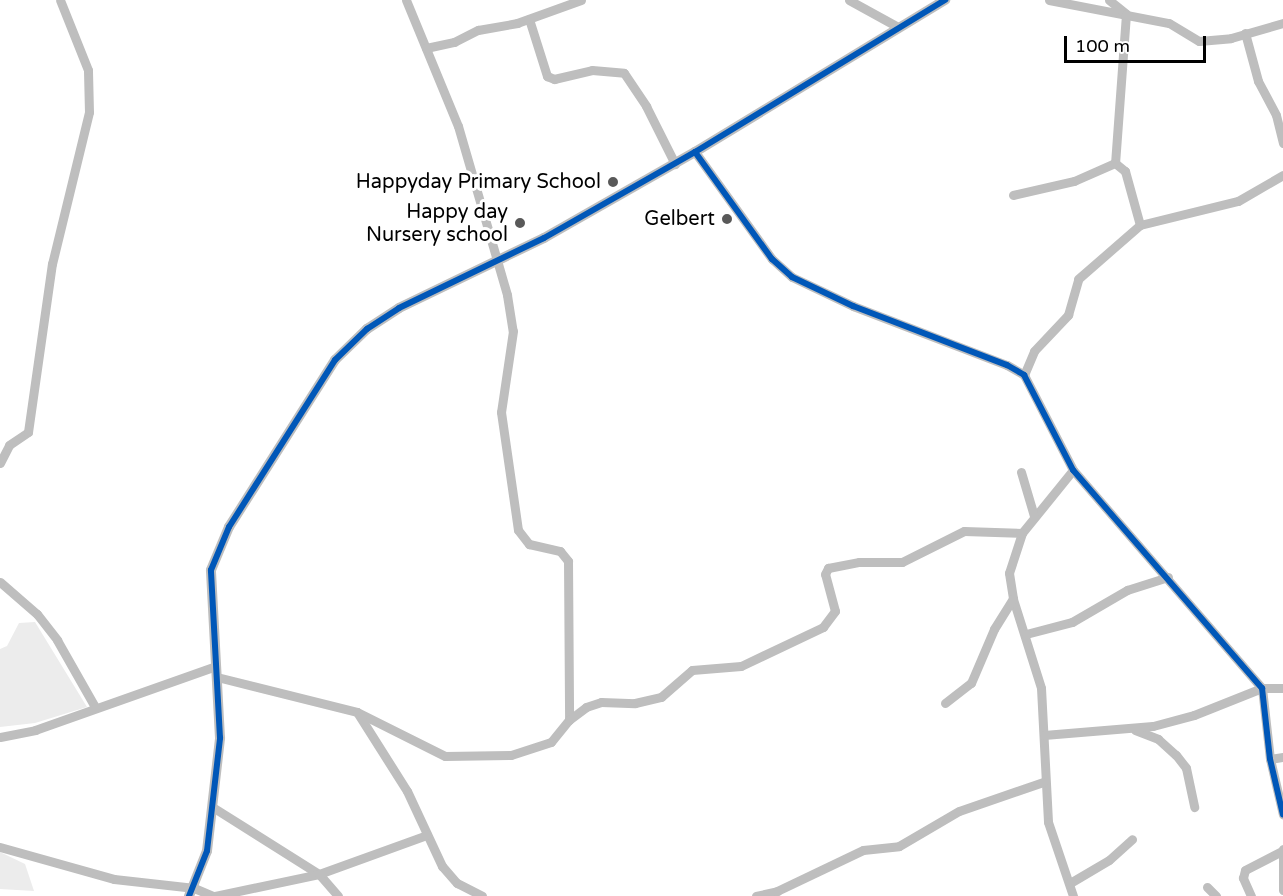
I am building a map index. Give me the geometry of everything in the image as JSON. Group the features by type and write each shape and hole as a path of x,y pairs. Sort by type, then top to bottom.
{"street":[{"path":"0,463 9,445 28,432 52,264 88,112 88,70 60,0"},
{"path":"406,0 458,126 498,263 513,331 501,412 518,530 529,544 560,551 568,561 569,720"},
{"path":"426,48 454,42 478,30 529,19 581,0"},
{"path":"849,0 898,27"},
{"path":"192,892 207,851 214,808 220,738 211,570 219,546 335,360 367,329 399,308 498,263 675,164 945,0"},
{"path":"1049,0 1169,23 1199,41 1222,40 1283,23"},
{"path":"1109,0 1126,14"},
{"path":"1115,164 1126,14"},
{"path":"529,19 547,76 554,79 592,70 624,73 646,106 675,164"},
{"path":"1245,33 1258,81 1276,115 1283,143"},
{"path":"695,152 772,260 792,277 854,306 1007,365 1024,375 1073,470 1262,688 1270,759 1283,815"},
{"path":"1013,195 1074,181 1115,164"},
{"path":"1115,164 1125,171 1140,225"},
{"path":"1024,375 1034,351 1068,315 1078,279 1140,225 1238,201 1283,175"},
{"path":"1073,470 1022,533 1010,562 1013,599 1039,675 1044,735 1043,782 1051,832 1073,896"},
{"path":"1021,472 1034,516"},
{"path":"0,737 35,730 95,707 217,672 357,712 445,756 466,758 512,755 551,742 569,720 601,702 635,703 661,697 692,670 741,666 823,627 836,610 825,574 828,568 859,562 902,562 964,531 1022,533"},
{"path":"1026,634 1071,622 1127,590 1168,577"},
{"path":"0,582 37,614 50,631 95,707"},
{"path":"945,704 971,683 994,629 1013,599"},
{"path":"1044,735 1133,729 1194,715 1262,688 1283,688"},
{"path":"357,712 407,791 450,877 482,896"},
{"path":"1133,729 1158,739 1176,755 1186,768 1194,807"},
{"path":"1270,759 1283,757"},
{"path":"756,896 777,891 863,850 899,846 958,811 1043,782"},
{"path":"214,808 319,874 338,896"},
{"path":"0,847 114,879 214,896 319,874 427,835"},
{"path":"1070,883 1109,860 1132,839"},
{"path":"1251,896 1243,878 1245,870 1283,850 1283,890"},
{"path":"1207,887 1216,896"}],"shaded area":[{"path":"35,622 87,707 35,723 0,727 0,649 7,646 19,623"},
{"path":"0,852 25,864 34,891 0,889"}],"cycle path":[{"path":"189,896 207,851 220,738 211,570 229,527 335,360 367,329 399,308 544,238 695,152 945,0"},
{"path":"695,152 772,259 792,277 853,306 1007,365 1024,375 1073,470 1262,688 1270,759 1283,815"}],"place":[{"name":"Happyday Primary School","path":"613,182"},
{"name":"Gelbert","path":"727,219"},
{"name":"Happy day Nursery school","path":"520,223"}]}
